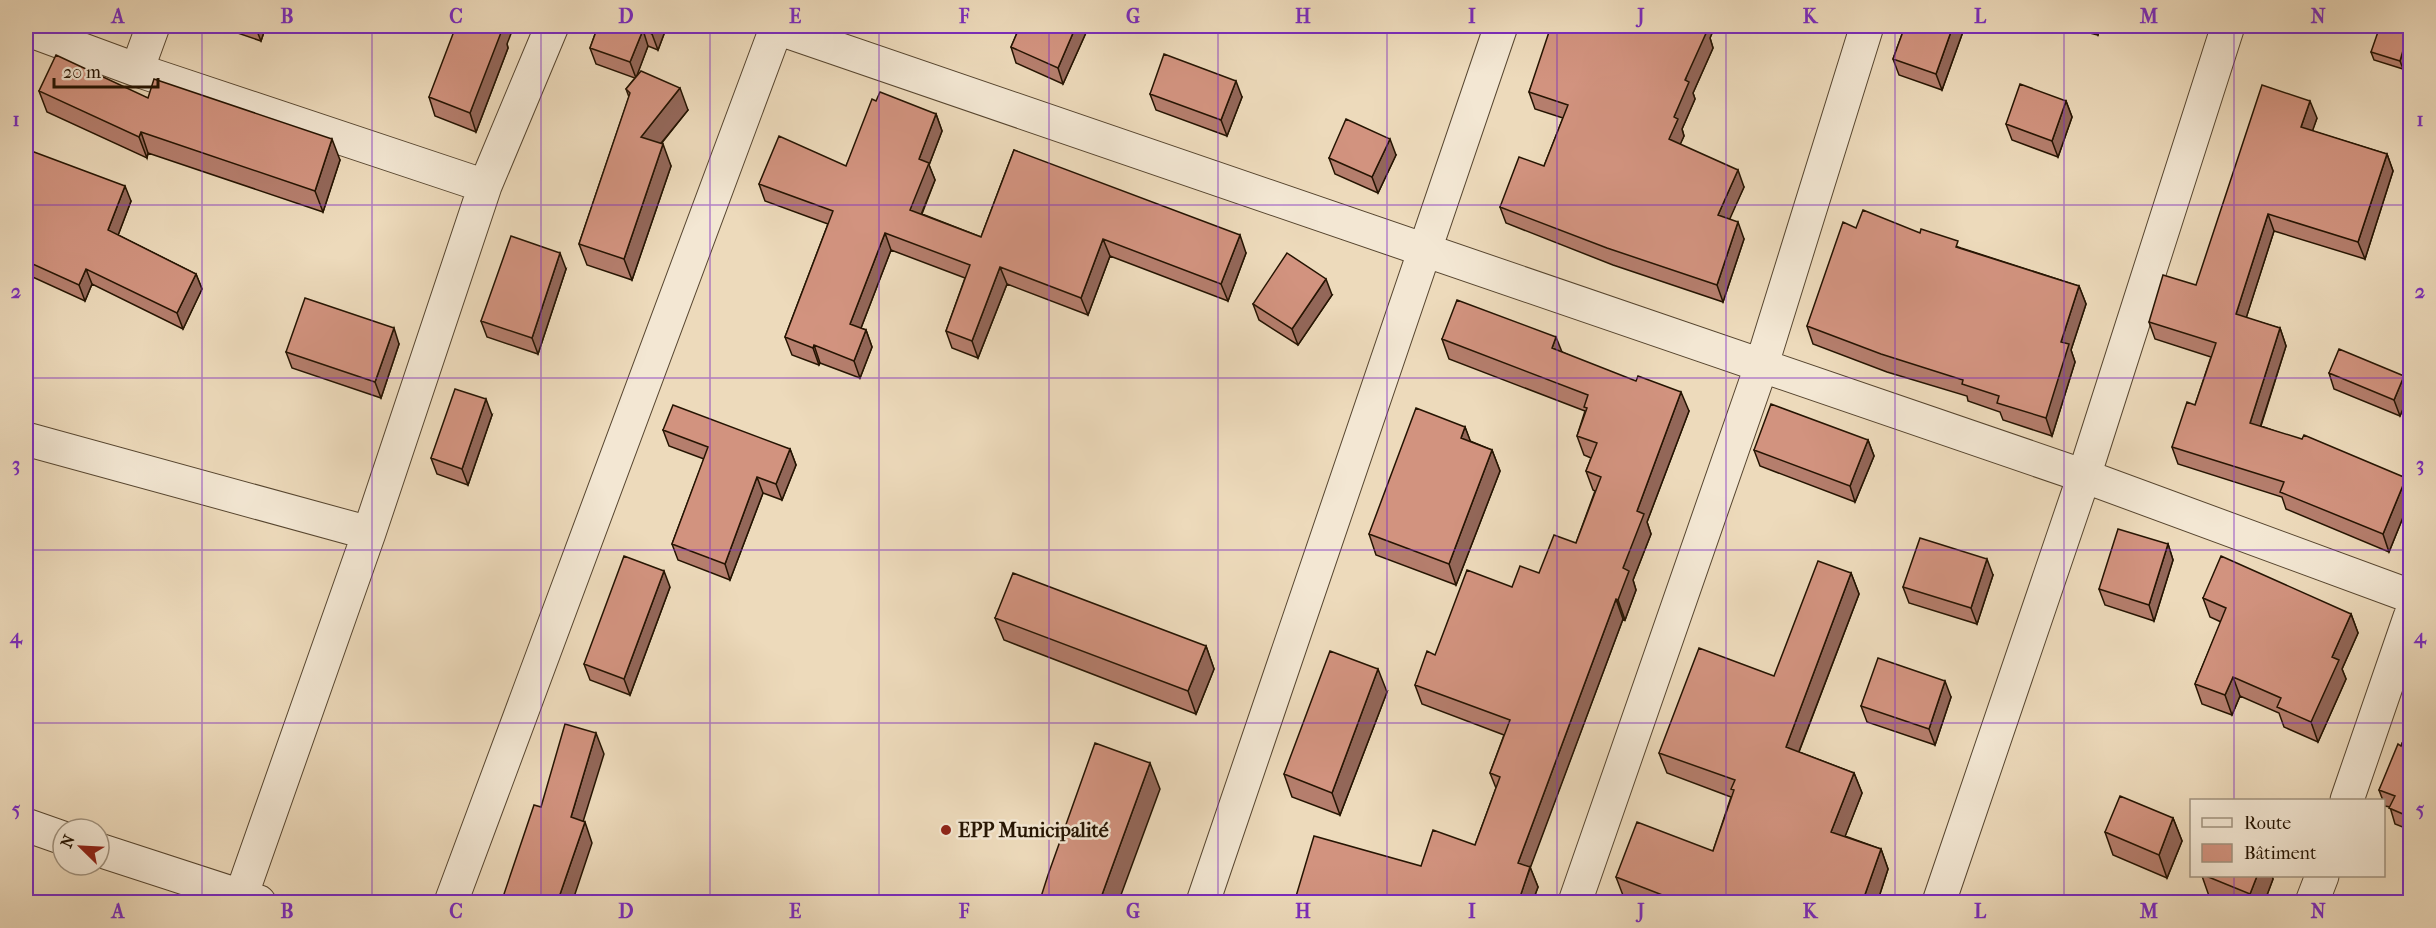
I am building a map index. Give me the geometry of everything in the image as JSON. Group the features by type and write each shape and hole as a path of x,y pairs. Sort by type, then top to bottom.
{"street":[{"path":"137,70 153,26"},
{"path":"111,853 246,900 485,186 552,26"},
{"path":"450,903 775,26 1761,367 2084,476 2410,596"},
{"path":"1203,903 1502,26"},
{"path":"1575,903 1761,367 1867,26"},
{"path":"1939,903 2084,476 2228,26"},
{"path":"26,29 137,70 485,186"},
{"path":"26,440 369,533"},
{"path":"2348,799 2410,617"},
{"path":"26,825 51,834"},
{"path":"2312,903 2322,877"}],"building":[{"path":"456,26 500,26 499,29 502,30 470,113 429,97"},
{"path":"598,26 655,26 652,34 643,30 630,62 590,48"},
{"path":"1020,26 1076,26 1058,68 1011,47"},
{"path":"1555,26 1702,26 1701,28 1707,31 1685,80 1689,82 1674,117 1678,119 1669,139 1738,170 1718,215 1738,222 1717,285 1607,248 1500,207 1519,157 1544,166 1568,105 1529,92 1550,29 1553,30"},
{"path":"1905,26 1953,26 1936,74 1893,59"},
{"path":"2380,26 2410,26 2400,61 2371,52"},
{"path":"1164,54 1236,81 1221,120 1150,94"},
{"path":"56,55 148,98 154,79 332,139 315,191 141,132 139,137 39,91"},
{"path":"641,71 680,88 641,137 663,144 624,259 579,244 630,93 626,89"},
{"path":"2020,84 2066,101 2052,141 2006,124"},
{"path":"2262,85 2310,101 2301,127 2387,154 2358,242 2268,214 2236,314 2280,328 2250,423 2302,439 2304,435 2406,478 2383,534 2280,492 2284,482 2172,447 2187,402 2195,405 2216,343 2149,322 2163,275 2196,285"},
{"path":"880,92 936,114 919,159 929,163 910,210 981,237 1014,150 1240,235 1221,284 1103,239 1081,298 1000,267 972,341 946,331 970,265 885,233 850,324 866,330 854,361 814,345 813,348 785,337 833,211 759,184 779,136 846,166 872,99 876,101"},
{"path":"1346,119 1390,139 1372,177 1329,158"},
{"path":"26,149 125,186 108,230 196,274 177,313 86,269 79,285 26,261"},
{"path":"1863,210 1920,233 1921,229 1958,241 1956,247 2079,286 2061,342 2069,344 2046,418 1997,403 1999,396 1962,384 1963,380 1881,354 1807,326 1843,222 1856,228"},
{"path":"511,236 560,253 532,338 481,321"},
{"path":"1287,253 1326,279 1292,329 1253,304"},
{"path":"305,298 394,328 375,382 286,352"},
{"path":"1457,300 1556,337 1552,348 1636,381 1638,376 1681,392 1637,511 1644,514 1623,568 1629,571 1618,600 1616,599 1518,863 1530,867 1518,903 1294,903 1314,836 1421,866 1433,830 1475,845 1500,777 1490,773 1510,720 1415,685 1427,651 1435,655 1467,570 1512,587 1520,566 1539,573 1554,535 1576,543 1601,477 1586,471 1597,443 1577,436 1587,408 1584,407 1588,395 1442,339"},
{"path":"2339,349 2404,376 2394,400 2329,373"},
{"path":"455,389 486,399 462,469 431,458"},
{"path":"1771,404 1868,440 1850,486 1754,450"},
{"path":"673,405 790,449 776,484 757,477 725,564 672,544 708,447 663,430"},
{"path":"1416,408 1465,427 1461,438 1492,450 1449,564 1369,534"},
{"path":"2118,529 2168,544 2149,605 2099,589"},
{"path":"1920,538 1987,559 1971,608 1903,587"},
{"path":"624,556 664,571 624,679 584,664"},
{"path":"2221,556 2351,614 2332,657 2339,660 2311,722 2277,707 2281,698 2233,677 2225,695 2195,684 2226,608 2203,598"},
{"path":"1818,561 1851,573 1786,747 1854,773 1831,832 1881,849 1862,903 1683,903 1616,877 1637,822 1713,851 1734,790 1731,789 1735,780 1659,753 1699,648 1774,676"},
{"path":"1013,573 1206,646 1188,691 995,618"},
{"path":"1330,651 1378,669 1332,793 1284,774"},
{"path":"1878,658 1945,681 1929,729 1861,706"},
{"path":"565,724 596,733 571,817 585,822 557,903 501,903 534,805 541,807"},
{"path":"2410,724 2410,817 2389,808 2395,796 2379,790 2398,744 2401,746"},
{"path":"1095,743 1150,763 1099,903 1039,903 1048,875"},
{"path":"2120,796 2173,818 2159,855 2105,832"},
{"path":"2208,877 2257,877 2250,894"}],"place":[{"name":"EPP Municipalité","path":"946,830"}]}
